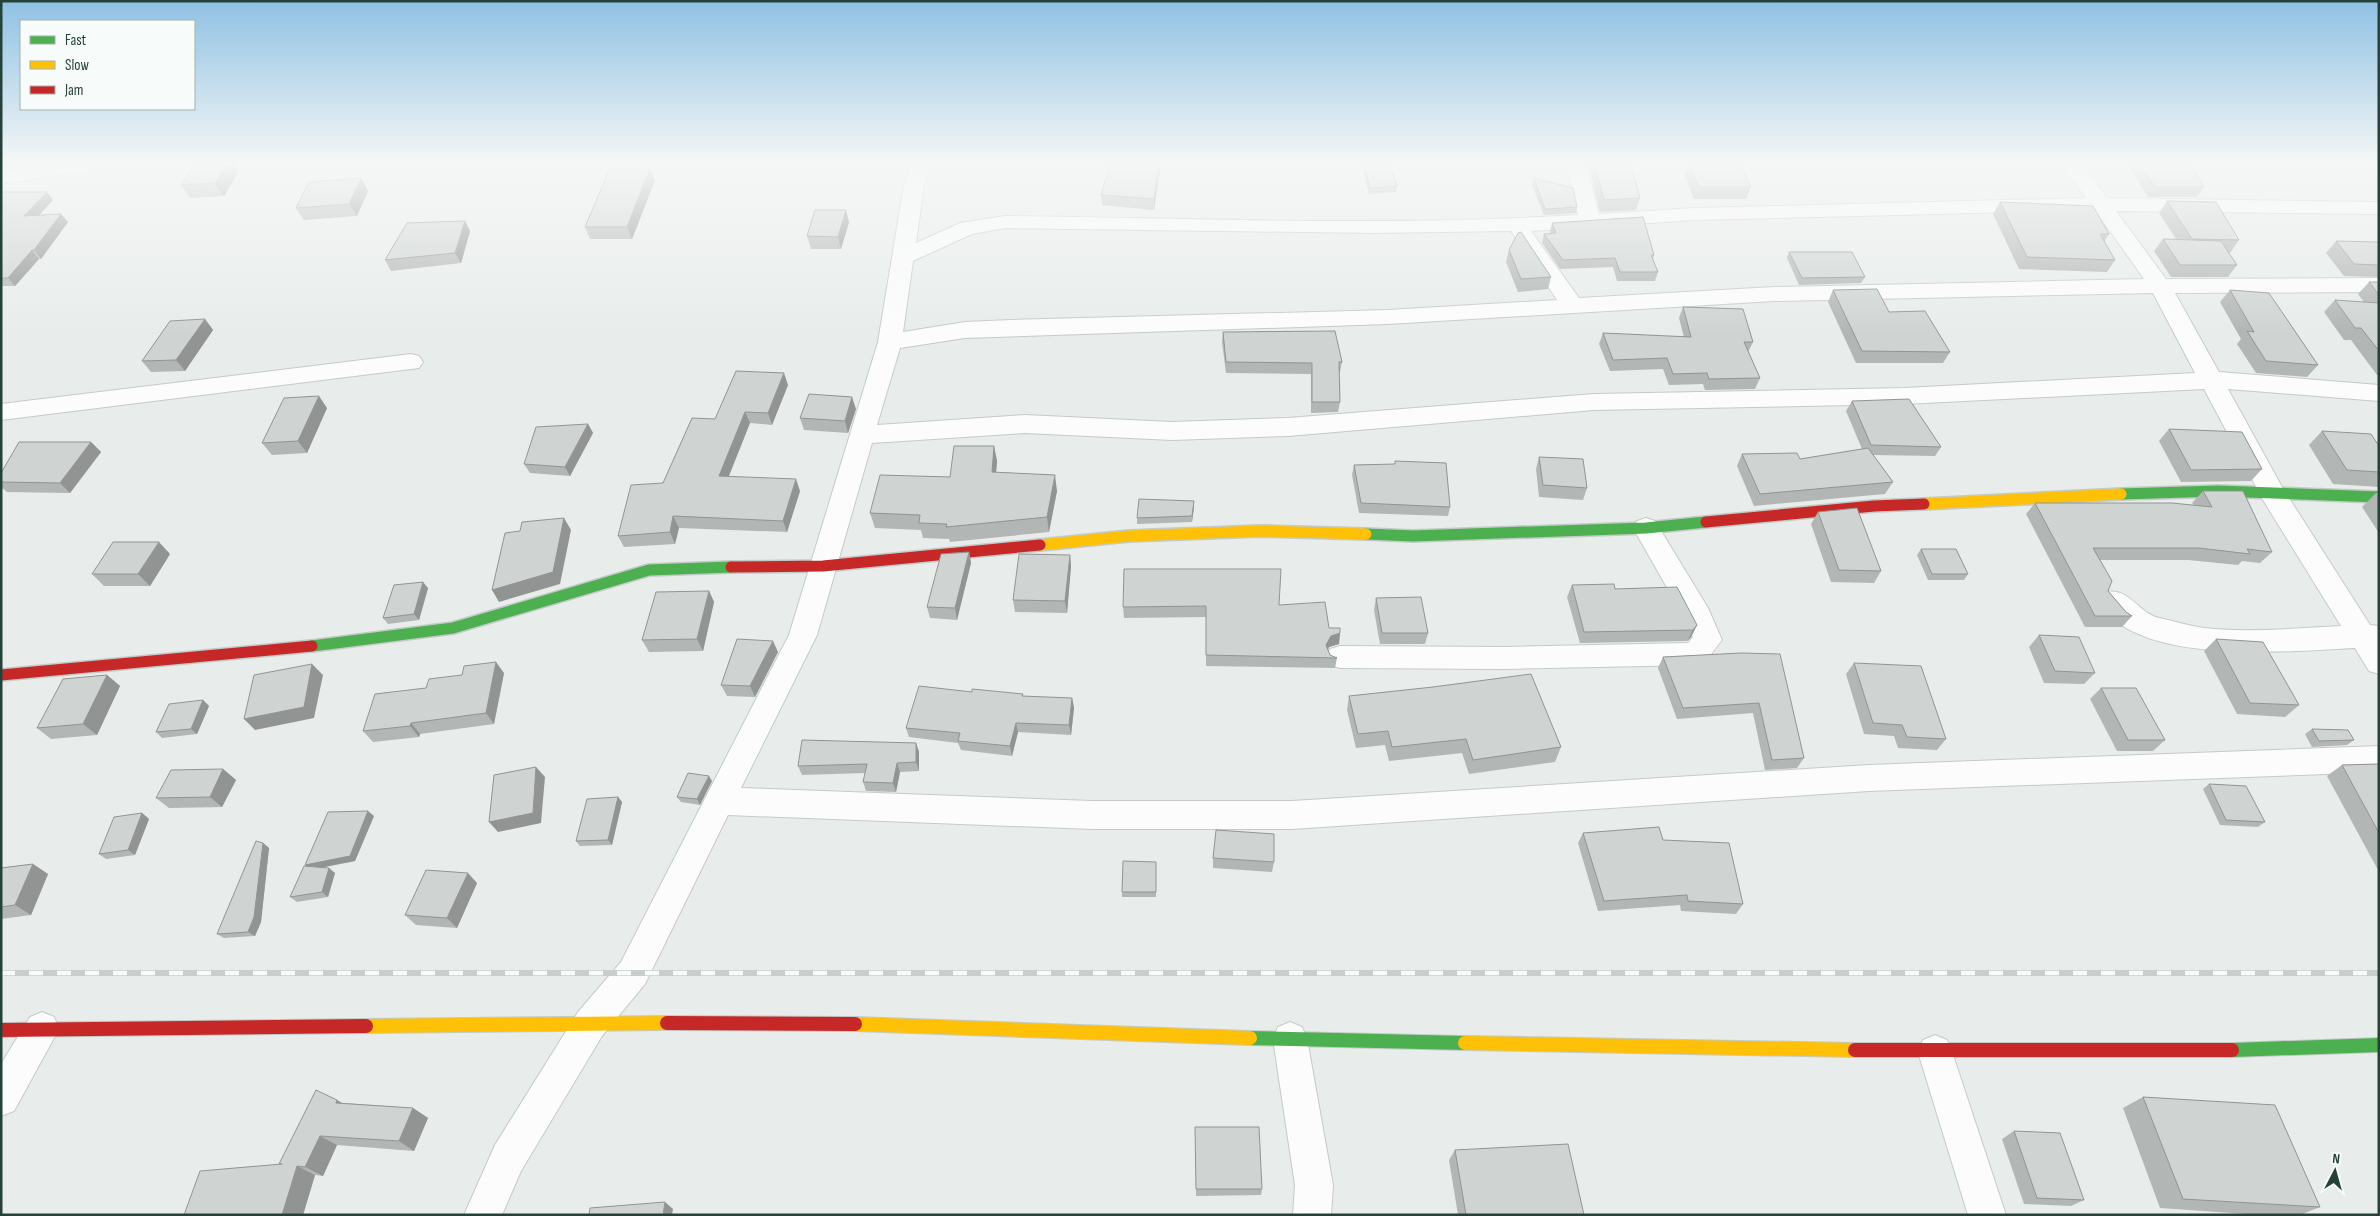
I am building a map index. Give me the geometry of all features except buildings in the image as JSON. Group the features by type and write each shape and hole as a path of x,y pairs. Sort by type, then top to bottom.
{"street":[{"path":"482,1215 508,1158 590,1024 633,973 803,635 890,342 909,220"},
{"path":"903,257 967,228 1005,222 1354,227 1517,225 1594,220"},
{"path":"2113,220 2160,286 2213,380 2272,493 2370,636 2379,663"},
{"path":"1517,225 1572,305"},
{"path":"890,342 965,330 1011,327 1388,317 1774,294 2160,286 2379,285"},
{"path":"1,412 411,362"},
{"path":"863,435 1025,424 1172,431 1288,427 1594,402 1906,396 2213,380 2379,393"},
{"path":"1,675 343,643 453,628 649,570 675,568 823,566 1130,536 1260,531 1413,536 1646,528 1874,506 2113,494 2218,492 2379,497"},
{"path":"1340,657 1504,658 1695,654 1708,640 1698,616 1646,528"},
{"path":"2113,601 2144,626 2203,638 2265,641 2370,636"},
{"path":"720,802 1092,815 1292,815 1869,778 2379,758"},
{"path":"1,1030 786,1022 1290,1039 1935,1052 2258,1050 2379,1045"},
{"path":"1,1098 42,1029"},
{"path":"1290,1039 1314,1185 1312,1215"},
{"path":"1935,1052 1987,1215"}],"railway":[{"path":"1,973 2379,973"}],"traffic: fast":[{"path":"2121,494 2218,491 2379,497"},
{"path":"1366,534 1413,536 1646,528 1706,522"},
{"path":"312,646 453,628 649,570 731,567"},
{"path":"1250,1038 1465,1043"},
{"path":"2232,1050 2379,1045"}],"traffic: slow":[{"path":"1924,504 2121,494"},
{"path":"1040,545 1129,536 1260,531 1366,534"},
{"path":"366,1026 667,1023"},
{"path":"855,1024 1250,1038"},
{"path":"1465,1043 1855,1050"}],"traffic: jam":[{"path":"1706,522 1874,506 1924,504"},
{"path":"731,567 823,566 1040,545"},
{"path":"1,675 312,646"},
{"path":"667,1023 787,1022 855,1024"},
{"path":"1,1030 366,1026"},
{"path":"1855,1050 2232,1050"}]}
